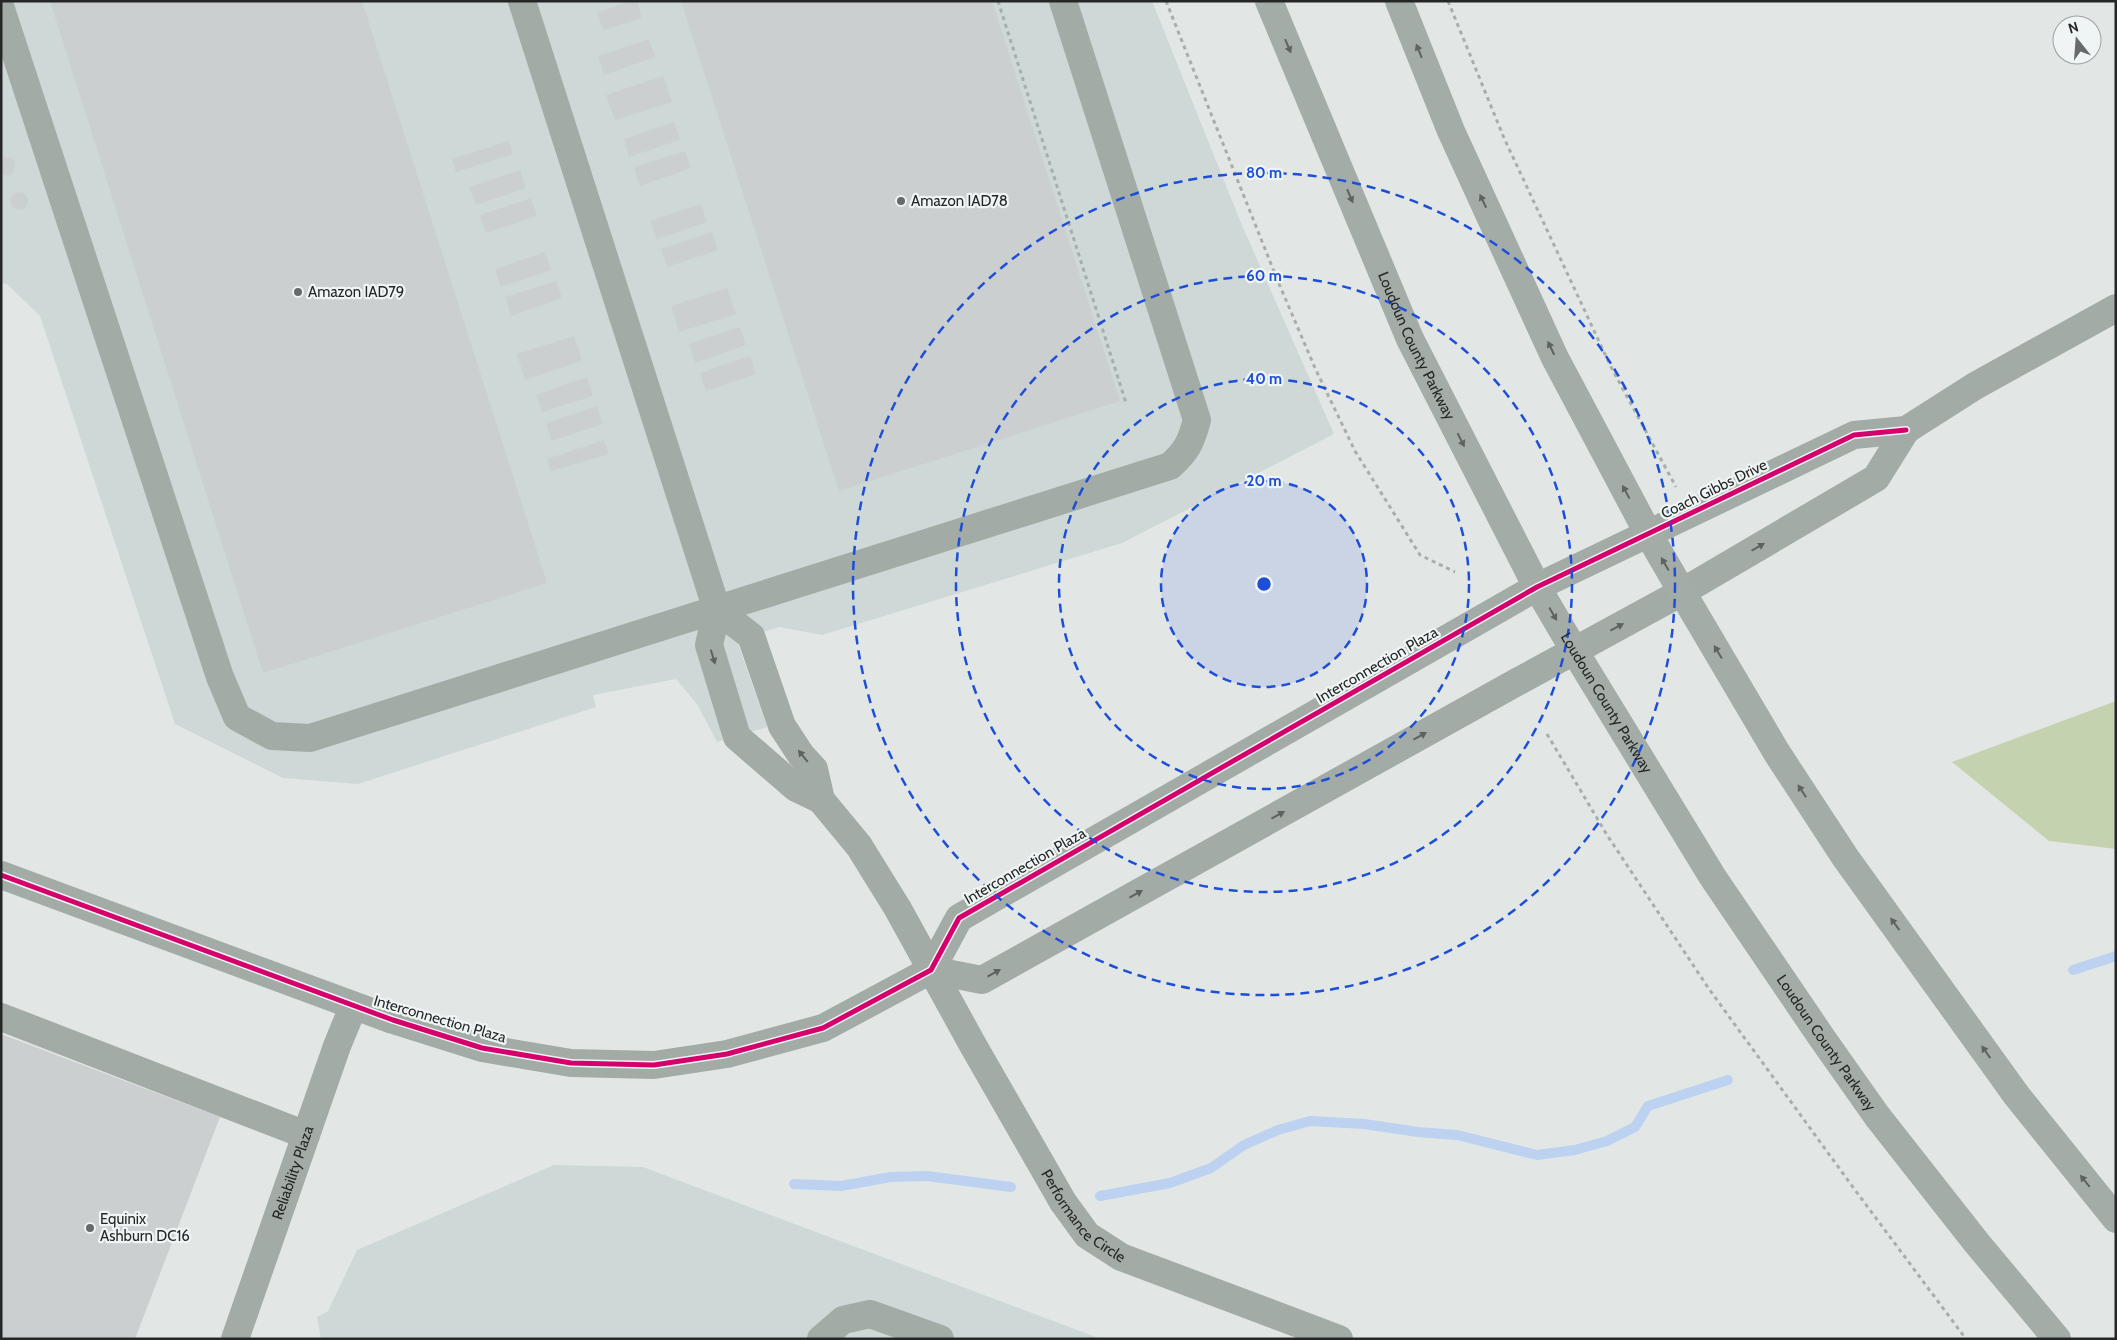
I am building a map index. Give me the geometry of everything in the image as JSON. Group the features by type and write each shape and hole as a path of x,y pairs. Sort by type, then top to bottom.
{"main road":[{"name":"Loudoun County Parkway","path":"1270,1 1410,340 1537,587 1574,650 1712,876 1822,1038 1877,1116 1976,1242 2057,1339"},
{"path":"1399,1 1451,132 1555,358 1649,535 1682,592 1777,753 1845,857 2017,1096 2116,1219"}],"street":[{"path":"522,1 717,610 709,645 737,737 796,788 821,800"},
{"path":"1,9 220,677 237,717 272,736 310,738 1170,466 1184,453 1192,440 1196,420 1063,1"},
{"name":"Coach Gibbs Drive","path":"1574,650 1682,592 1876,478 1906,430 1975,386 2116,308"},
{"name":"Coach Gibbs Drive","path":"1537,587 1649,535 1854,435 1906,430"},
{"name":"Interconnection Plaza","path":"1,875 354,1007 482,1048 571,1063 654,1065 727,1054 823,1028 931,970 958,918 1537,587"},
{"path":"717,610 751,636 782,726 801,755 814,769 821,800"},
{"path":"931,970 982,980 1574,650"},
{"name":"Performance Circle","path":"821,800 859,846 898,909 1063,1202 1086,1235 1121,1257 1338,1339"},
{"name":"Reliability Plaza","path":"235,1339 337,1046 354,1007"},
{"path":"1,1016 306,1134"},
{"path":"820,1339 842,1320 870,1314 940,1339"}],"path":[{"path":"998,1 1126,403"},
{"path":"1166,1 1273,271 1315,368 1355,451 1420,554 1455,572"},
{"path":"1448,1 1504,138 1611,367 1691,514"},
{"path":"1547,734 1607,835 1710,989 1855,1190 1966,1339"}],"shaded area":[{"path":"1,1 1152,1 1241,223 1334,434 1122,543 822,635 779,627 737,641 767,727 717,742 697,704 676,679 593,695 596,707 358,784 283,778 175,724 40,316 7,284 1,283"},
{"path":"554,1165 643,1167 1101,1339 321,1339 317,1317 328,1311 357,1250"}],"green space":[{"path":"2116,701 2116,849 2049,841 1952,762"}],"building":[{"name":"Amazon IAD79","path":"50,1 362,1 547,583 263,673"},
{"path":"637,1 642,18 603,30 597,12"},
{"name":"Amazon IAD78","path":"681,1 992,1 1120,401 839,491"},
{"path":"649,39 655,57 604,75 598,56"},
{"path":"663,76 672,102 615,120 606,95"},
{"path":"674,122 680,140 629,157 624,139"},
{"path":"509,141 513,154 456,172 452,159"},
{"path":"685,151 691,168 640,186 634,167"},
{"path":"5,157 11,158 15,163 14,172 8,176 1,174 1,159"},
{"path":"520,170 526,188 476,205 469,187"},
{"path":"15,192 23,192 28,197 26,208 15,210 10,205 10,197"},
{"path":"531,198 537,216 486,233 480,215"},
{"path":"701,204 707,222 657,239 650,221"},
{"path":"712,232 718,250 667,267 661,249"},
{"path":"545,252 551,270 501,287 495,269"},
{"path":"556,281 562,298 511,316 505,297"},
{"path":"727,288 736,314 679,332 671,306"},
{"path":"740,327 746,345 695,363 689,344"},
{"path":"574,336 582,361 525,380 517,354"},
{"path":"750,356 756,374 706,391 700,373"},
{"path":"587,377 593,396 542,412 536,395"},
{"path":"597,406 603,424 552,441 546,423"},
{"path":"604,440 609,454 551,471 547,459"},
{"name":"Equinix Ashburn DC16","path":"1,1034 220,1117 135,1339 1,1339"}],"waterway":[{"path":"2073,970 2116,956"},
{"path":"1100,1196 1170,1183 1211,1168 1244,1145 1278,1130 1310,1121 1364,1124 1418,1132 1457,1135 1537,1155 1575,1150 1607,1141 1635,1127 1648,1106 1728,1080"},
{"path":"794,1184 841,1186 891,1177 927,1176 1011,1187"}],"cycle path":[{"path":"1,875 393,1020 482,1048 571,1063 654,1065 727,1054 823,1028 931,970 959,918 1537,587 1854,435 1906,430"}],"place":[{"name":"Amazon IAD78","path":"901,201"},
{"name":"Amazon IAD79","path":"298,292"},
{"name":"Equinix Ashburn DC16","path":"90,1228"}]}
